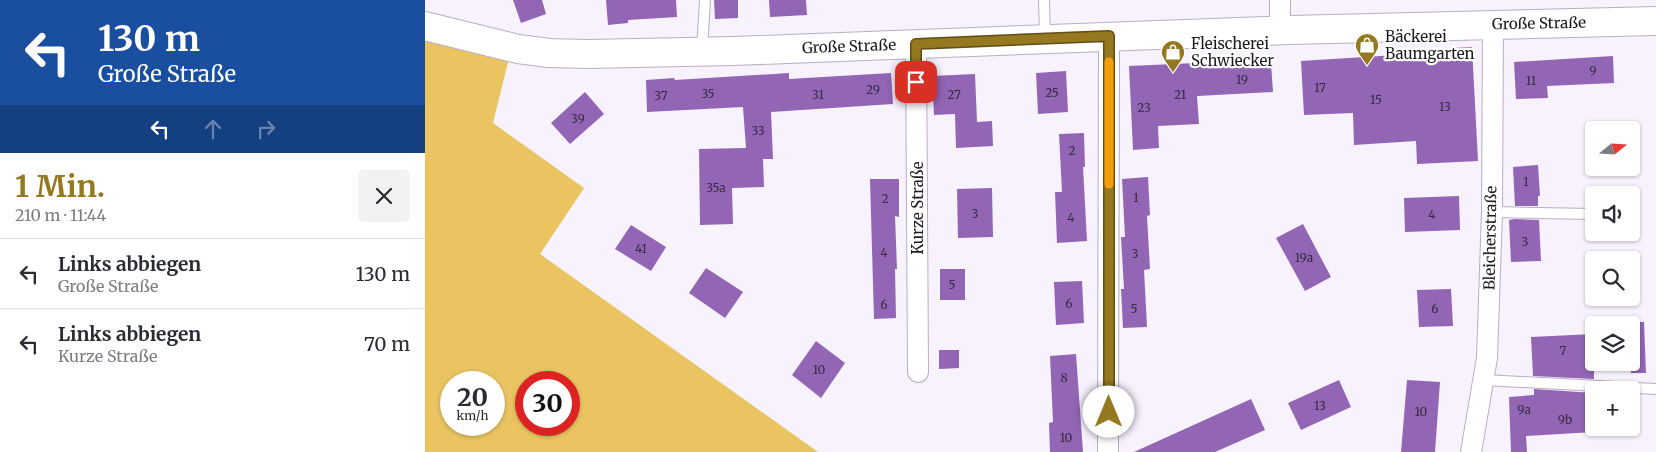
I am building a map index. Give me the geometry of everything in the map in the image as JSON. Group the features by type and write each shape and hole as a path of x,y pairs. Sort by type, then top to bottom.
{"street":[{"path":"1280,0 1280,30"},
{"name":"Große Straße","path":"425,26 518,50 588,54 1280,30 1656,21"},
{"name":"Bleicherstraße","path":"1471,452 1487,358 1492,212 1493,24"},
{"path":"1109,36 1109,452"},
{"name":"Kurze Straße","path":"916,44 918,372"}],"lane":[{"path":"702,51 705,0"},
{"path":"1044,0 1045,38"},
{"path":"1492,212 1585,214"},
{"path":"1484,380 1656,389"}],"shaded area":[{"path":"425,37 511,50 493,123 584,188 540,254 818,452 425,452"}],"building":[{"path":"513,0 542,0 546,14 521,23"},
{"path":"606,0 676,0 677,17 628,20 628,23 608,25"},
{"path":"714,0 738,0 738,18 715,19"},
{"path":"769,0 806,0 807,15 770,17"},
{"path":"1472,47 1478,161 1417,164 1416,141 1354,145 1353,113 1304,115 1301,61 1412,54 1412,50"},
{"path":"1613,56 1614,83 1547,86 1548,98 1516,99 1514,62"},
{"path":"1196,63 1196,66 1271,63 1273,92 1197,96 1199,124 1158,126 1159,148 1133,150 1129,66"},
{"path":"1066,71 1068,112 1038,114 1036,73"},
{"path":"789,73 789,79 891,73 893,104 771,112 773,159 763,159 764,187 732,188 733,224 700,225 699,149 746,148 743,107 647,112 646,80"},
{"path":"975,74 977,122 992,121 993,146 956,148 955,114 934,115 932,76"},
{"path":"585,92 604,114 570,144 551,123"},
{"path":"1084,133 1085,167 1083,167 1087,241 1057,243 1055,192 1062,192 1059,134"},
{"path":"1538,165 1540,196 1538,196 1538,206 1515,206 1513,167"},
{"path":"1148,177 1150,215 1147,216 1150,269 1144,270 1147,327 1123,328 1121,289 1124,289 1121,237 1125,237 1122,179"},
{"path":"870,179 899,179 899,217 895,216 896,318 874,319"},
{"path":"992,188 993,237 958,238 957,189"},
{"path":"1459,196 1460,230 1405,232 1404,198"},
{"path":"1509,220 1539,220 1541,261 1511,262"},
{"path":"1303,224 1331,277 1305,291 1276,238"},
{"path":"631,225 666,247 651,271 615,249"},
{"path":"706,268 743,292 725,318 689,293"},
{"path":"940,269 965,269 965,300 940,300"},
{"path":"1082,281 1084,323 1056,325 1054,282"},
{"path":"1451,289 1453,326 1419,327 1417,290"},
{"path":"1640,322 1644,322 1646,373 1631,373 1631,371 1640,371"},
{"path":"1585,334 1585,371 1594,371 1594,379 1533,376 1531,337"},
{"path":"816,341 845,363 821,398 792,375"},
{"path":"939,350 959,350 959,368 939,369"},
{"path":"1076,354 1083,452 1050,452 1049,423 1053,422 1050,356"},
{"path":"1339,380 1351,407 1301,430 1288,403"},
{"path":"1407,380 1440,382 1435,452 1401,452"},
{"path":"1534,389 1585,392 1585,433 1526,436 1527,452 1511,452 1509,397 1534,395"},
{"path":"1251,399 1265,430 1215,452 1134,452"}],"slow traffic":[{"path":"1109,62 1109,184"}],"place":[{"name":"Bäckerei Baumgarten","path":"1367,66"},
{"name":"Fleischerei Schwiecker","path":"1173,73"}],"route":[{"path":"916,82 916,44 1109,36 1109,412"}]}
